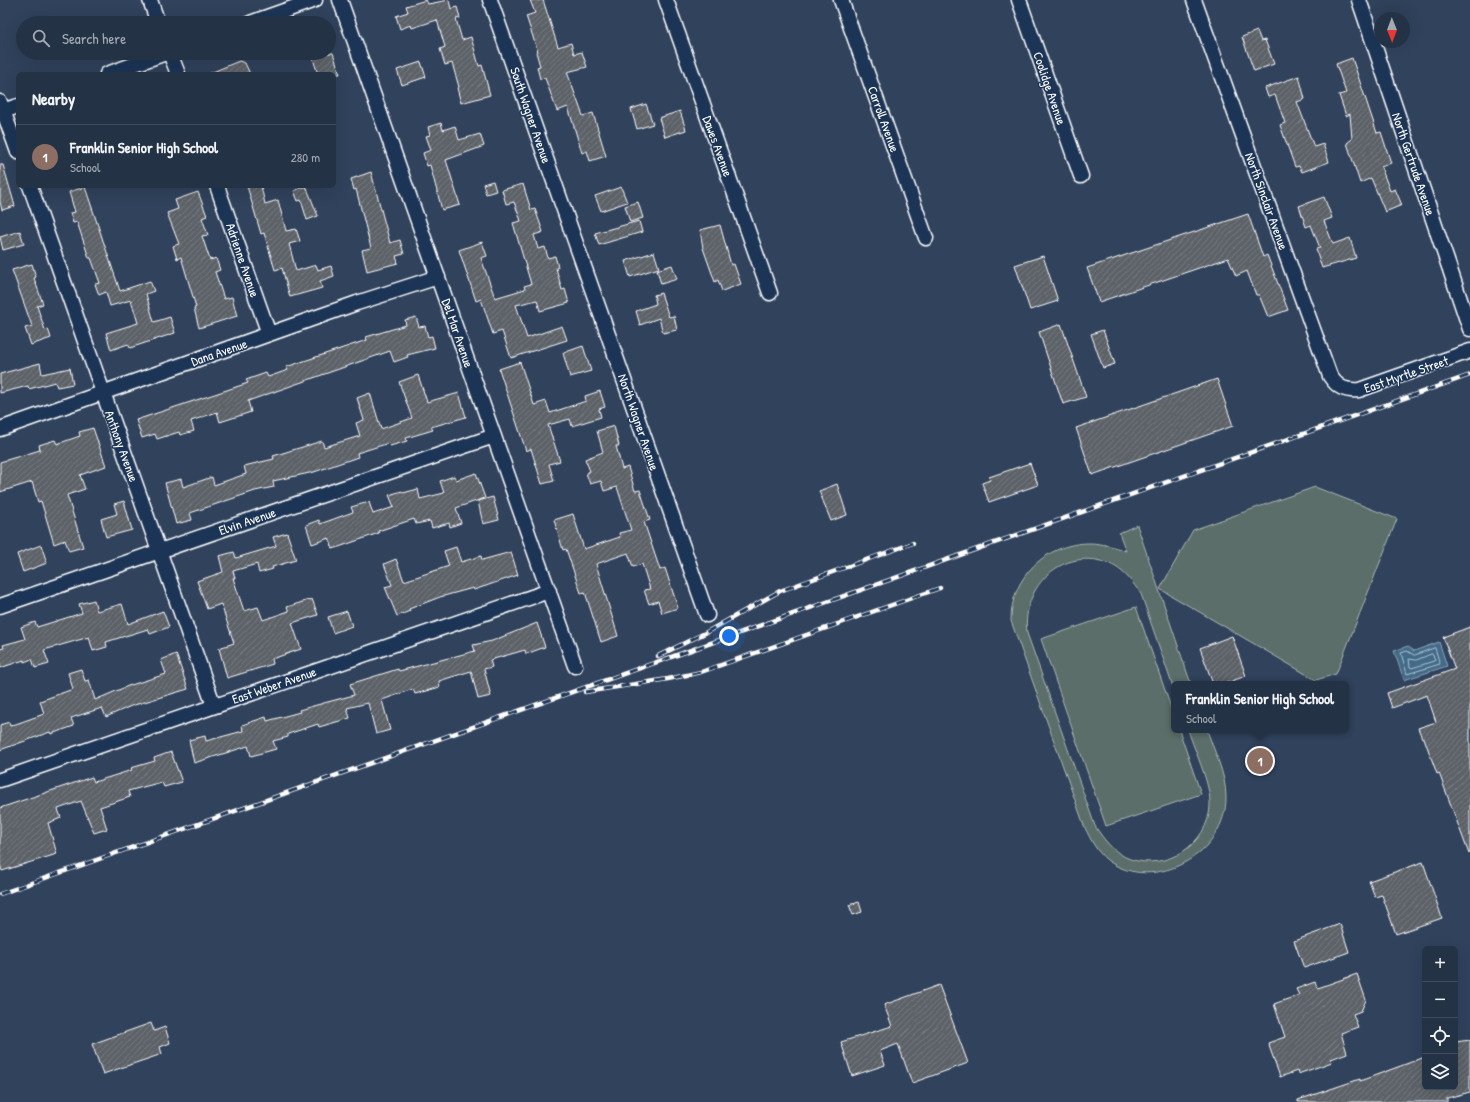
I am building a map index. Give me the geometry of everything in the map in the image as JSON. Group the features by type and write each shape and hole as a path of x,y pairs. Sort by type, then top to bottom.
{"street":[{"path":"150,0 156,16"},
{"path":"270,16 315,0"},
{"name":"Del Mar Avenue","path":"340,0 575,666"},
{"name":"South Wagner Avenue","path":"490,0 571,230"},
{"name":"Dawes Avenue","path":"666,0 770,293"},
{"name":"Carroll Avenue","path":"841,0 926,238"},
{"name":"Coolidge Avenue","path":"1019,0 1081,176"},
{"name":"North Gertrude Avenue","path":"1358,0 1470,329"},
{"name":"North Sinclair Avenue","path":"1196,5 1330,376 1341,388"},
{"path":"113,72 146,60"},
{"path":"173,60 177,72"},
{"path":"16,106 1,108 16,147"},
{"name":"Anthony Avenue","path":"31,188 214,706"},
{"name":"Adrienne Avenue","path":"218,188 269,334"},
{"name":"North Wagner Avenue","path":"571,230 707,614"},
{"name":"Dana Avenue","path":"0,429 269,334 438,277"},
{"name":"East Myrtle Street","path":"1341,388 1348,391 1359,390 1470,351"},
{"name":"Elvin Avenue","path":"0,606 494,436"},
{"name":"East Weber Avenue","path":"0,780 549,591"}],"shaded area":[{"path":"1315,487 1397,519 1336,674 1316,680 1160,589 1193,530"},
{"path":"1137,525 1190,681 1171,681 1141,594 1124,573 1110,564 1093,560 1076,560 1062,565 1049,574 1038,586 1031,600 1027,616 1027,633 1095,826 1110,846 1124,856 1144,862 1171,858 1183,852 1202,832 1207,820 1210,797 1189,733 1208,733 1224,780 1226,797 1223,817 1214,835 1201,851 1184,863 1166,870 1146,873 1126,870 1107,860 1103,857 1089,837 1011,621 1012,605 1024,577 1045,556 1059,549 1089,543 1103,544 1126,551 1119,533"},
{"path":"1136,607 1171,707 1171,733 1180,733 1201,794 1106,826 1041,639"}],"water":[{"path":"1439,642 1447,666 1404,680 1394,651 1408,646 1414,651"}],"building":[{"path":"426,0 428,4 449,0 451,9 457,7 460,18 456,19 462,40 471,37 479,66 482,65 490,95 461,103 457,88 459,87 452,63 445,65 440,49 445,47 437,20 412,28 411,25 400,29 396,16 408,12 406,6"},
{"path":"530,0 543,0 558,47 571,43 574,54 582,52 587,67 567,72 583,116 593,113 606,156 590,161 587,151 582,153 568,107 557,111 545,78 540,79 537,67 540,66 536,52 538,52 526,16 535,13"},
{"path":"1257,31 1261,41 1265,40 1274,64 1254,71 1242,37"},
{"path":"1352,58 1377,133 1381,132 1391,163 1381,167 1390,191 1395,189 1402,205 1385,212 1371,178 1360,183 1347,143 1352,139 1350,114 1346,116 1339,95 1346,93 1336,64"},
{"path":"313,60 335,60 340,74 336,74 336,72 317,72"},
{"path":"239,61 245,63 249,72 213,72"},
{"path":"421,62 426,77 402,85 397,70"},
{"path":"1299,76 1305,99 1297,102 1314,147 1323,144 1329,162 1302,172 1299,166 1295,167 1280,125 1285,123 1275,95 1268,97 1265,88"},
{"path":"646,104 653,124 637,129 631,109"},
{"path":"680,111 686,130 665,137 659,118"},
{"path":"441,123 443,130 455,126 459,140 480,134 484,146 446,160 460,205 442,210 430,165 427,166 423,153 431,150 426,136 430,135 428,127"},
{"path":"0,165 3,165 15,206 2,210 0,202"},
{"path":"371,172 390,243 400,240 404,254 396,256 398,263 367,271 362,250 371,248 356,189 354,190 351,179"},
{"path":"493,181 496,191 486,194 483,184"},
{"path":"523,184 531,210 535,209 543,232 534,235 538,249 545,247 548,258 555,256 558,267 556,268 562,290 565,289 569,303 540,311 537,300 516,305 527,338 562,326 567,340 511,358 502,331 493,334 481,299 476,301 459,250 482,242 487,256 481,258 495,298 525,289 524,286 531,284 513,223 521,221 514,202 506,204 502,190"},
{"path":"621,187 627,202 601,211 595,196"},
{"path":"85,188 120,291 150,281 154,291 146,294 154,322 170,317 175,333 130,348 128,344 111,350 106,333 138,323 131,300 110,306 106,292 99,295 95,284 100,283 91,258 89,258 77,222 73,223 70,213 75,212 69,192"},
{"path":"248,188 261,188 265,204 278,200 286,231 296,229 300,241 289,244 296,271 316,265 318,270 331,266 334,276 320,281 322,288 290,297 282,268 275,270 264,233 261,234"},
{"path":"301,188 307,188 318,216 307,220 301,200 298,201 294,191"},
{"path":"198,192 207,216 202,218 208,235 202,236 210,260 216,258 220,270 215,272 224,299 232,297 237,316 199,328 194,308 196,307 181,257 177,259 173,246 179,244 167,213 178,209 175,200"},
{"path":"1324,197 1332,218 1324,221 1333,244 1350,238 1356,258 1322,268 1316,249 1320,248 1311,225 1306,227 1299,206"},
{"path":"638,202 643,218 630,222 625,206"},
{"path":"1248,214 1263,257 1267,255 1288,310 1268,317 1259,295 1256,295 1247,271 1236,276 1228,258 1099,302 1087,268"},
{"path":"639,221 642,232 599,245 595,233"},
{"path":"720,225 731,265 734,264 741,284 722,291 718,280 715,282 703,248 700,230"},
{"path":"20,231 24,244 3,250 0,237"},
{"path":"654,252 659,268 630,277 625,261"},
{"path":"1043,256 1058,301 1030,310 1015,265"},
{"path":"32,264 36,277 34,278 43,304 37,306 45,330 48,329 51,338 31,345 25,328 32,326 12,270"},
{"path":"672,265 677,279 661,284 657,270"},
{"path":"661,293 669,317 674,316 677,330 663,333 659,318 640,325 636,311 656,304 654,295"},
{"path":"416,317 419,327 425,326 428,337 432,336 435,348 407,355 408,357 394,362 390,351 248,401 251,412 220,422 217,412 191,421 194,431 180,435 179,432 157,439 155,434 142,438 136,420 248,383 246,380 266,373 268,377 288,370 286,367 367,340 366,337 406,325 405,320"},
{"path":"1061,324 1086,397 1063,404 1039,332"},
{"path":"1103,330 1115,364 1103,368 1091,334"},
{"path":"583,346 591,371 570,377 563,353"},
{"path":"520,362 534,405 546,401 550,413 586,401 585,396 600,391 605,407 599,409 601,417 572,426 570,419 548,425 560,461 549,464 554,481 542,484 531,449 526,451 499,369"},
{"path":"40,363 42,374 70,368 73,384 57,387 55,382 29,389 28,386 0,393 0,374"},
{"path":"418,375 427,402 459,393 466,417 431,427 433,430 406,438 407,441 390,446 389,443 357,453 358,457 314,472 273,481 274,487 255,491 190,513 192,520 176,524 165,483 181,479 183,487 212,477 214,485 246,474 244,466 274,459 273,456 322,441 324,447 360,436 356,423 364,420 357,398 370,393 381,429 412,418 399,382"},
{"path":"1217,379 1233,426 1092,475 1076,428"},
{"path":"614,426 619,446 616,446 622,469 628,467 635,491 640,490 650,520 644,522 660,570 665,568 678,608 662,613 658,601 649,604 644,590 650,589 642,564 633,567 628,553 596,564 618,636 601,642 585,592 581,593 566,549 563,550 554,520 573,514 584,549 620,537 619,533 631,530 617,487 604,491 601,481 590,484 586,473 590,471 585,459 603,452 597,431"},
{"path":"93,428 106,466 80,475 85,489 67,495 83,547 69,551 65,540 54,544 41,501 38,502 32,482 0,492 0,462 40,450 39,445 55,440 57,444 80,436 79,432"},
{"path":"1030,463 1038,485 989,502 982,483 990,480 989,477"},
{"path":"476,473 485,498 456,508 461,523 450,527 449,523 432,528 430,521 416,524 414,519 378,531 379,533 333,549 329,538 312,544 306,525 319,520 320,524 353,512 351,507 369,502 373,514 394,507 389,495 402,491 403,493 418,489 420,499 444,493 440,481 454,476 456,480"},
{"path":"837,484 847,515 831,521 819,491"},
{"path":"493,497 499,520 483,524 478,501"},
{"path":"124,501 132,530 106,537 101,519 117,514 114,504"},
{"path":"287,533 296,560 272,567 273,569 259,573 257,564 233,571 235,578 233,578 244,611 258,607 263,620 289,611 287,607 312,599 318,615 292,623 301,649 272,659 273,664 227,678 219,648 234,643 221,604 207,609 197,581 223,572 219,556 234,552 236,558 276,546 273,537"},
{"path":"41,545 47,563 23,572 17,554"},
{"path":"456,547 461,562 481,556 482,560 511,552 518,575 474,590 473,588 440,597 409,609 410,611 397,616 385,587 392,585 384,564 396,559 404,581 449,566 444,551"},
{"path":"94,600 97,611 122,604 128,624 163,611 169,627 150,634 148,629 106,642 107,647 93,651 89,637 44,650 49,664 35,668 32,659 24,662 24,660 0,668 0,649 4,648 3,645 25,639 21,627 35,622 37,627 82,613 79,604"},
{"path":"347,611 352,626 333,633 328,617"},
{"path":"537,623 545,647 526,654 525,650 490,660 492,667 484,669 491,696 478,699 471,671 439,681 440,687 415,694 413,689 382,700 390,730 376,734 368,703 347,708 350,718 319,727 318,724 288,734 288,737 273,741 276,749 251,756 248,746 194,763 189,740 205,736 206,741 243,731 242,725 266,717 267,721 300,712 299,710 354,695 350,684 398,669 399,671 475,651 473,645 492,641"},
{"path":"1470,627 1469,854 1439,773 1437,774 1424,738 1422,738 1418,728 1436,722 1427,695 1392,708 1387,693 1455,669 1443,637"},
{"path":"1232,636 1246,676 1232,681 1212,681 1200,648"},
{"path":"176,654 188,689 131,706 106,717 102,708 71,718 74,726 51,734 50,732 0,750 0,725 9,722 10,726 44,714 40,701 73,689 68,673 81,669 85,681 89,680 95,700 128,686 166,674 161,660"},
{"path":"171,752 182,782 164,787 162,782 128,791 130,797 100,807 107,829 94,833 81,801 58,809 61,818 48,823 57,854 2,871 0,864 0,808 92,777 94,782 132,770 131,768 155,761 154,758"},
{"path":"1423,862 1442,918 1396,934 1382,895 1375,897 1369,881"},
{"path":"859,902 862,912 853,915 849,905"},
{"path":"1340,924 1349,952 1304,968 1294,941"},
{"path":"1357,974 1366,1000 1361,1011 1353,1014 1358,1027 1341,1033 1347,1053 1331,1059 1332,1062 1298,1074 1297,1071 1280,1077 1268,1043 1285,1037 1274,1004 1299,995 1296,989 1315,982 1318,988"},
{"path":"939,985 968,1063 912,1083 898,1044 880,1051 885,1065 852,1076 841,1042 892,1026 884,1005"},
{"path":"151,1023 154,1031 165,1027 170,1043 160,1047 162,1054 103,1074 92,1044"},
{"path":"1470,1040 1470,1092 1447,1098 1447,1102 1298,1102 1298,1100 1360,1079 1360,1081 1422,1058 1422,1090 1458,1090 1458,1042"}],"railway":[{"path":"0,894 1470,375"},
{"path":"658,656 705,633 780,591 913,543"},
{"path":"585,692 668,679 701,672 940,588"}],"place":[{"name":"Franklin Senior High School","path":"1260,761"}]}
